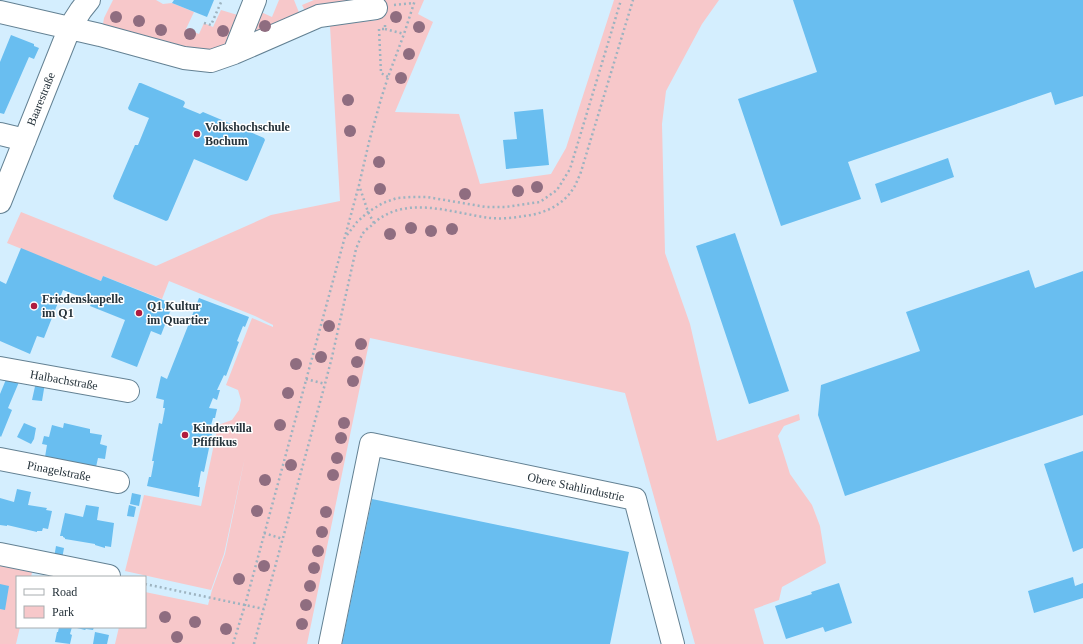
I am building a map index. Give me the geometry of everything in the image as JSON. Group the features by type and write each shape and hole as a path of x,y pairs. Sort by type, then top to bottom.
{"street":[{"name":"Baarestraße","path":"0,202 70,28 88,0"},
{"path":"234,54 255,0"},
{"path":"0,12 70,28 184,58 211,61 234,54 319,16 380,14"},
{"path":"0,134 25,140"},
{"name":"Halbachstraße","path":"0,368 128,391"},
{"name":"Obere Stahlindustrie","path":"330,644 370,444 635,499 673,644"},
{"name":"Pinagelstraße","path":"0,459 118,482"},
{"path":"0,554 108,576"}],"path":[{"path":"204,22 212,25 222,0"},
{"path":"233,644 245,606 360,185 369,142 388,77 415,0"},
{"path":"345,237 357,222 368,212 383,203 397,198 412,196 427,197 486,207 505,207 540,202 558,190 570,168 621,0"},
{"path":"254,644 325,384 356,249 363,234 383,215 395,210 411,207 492,218 514,218 533,215 548,210 562,201 573,189 580,175 633,0"},
{"path":"380,14 385,28"},
{"path":"388,77 381,73 379,29 385,28 404,34"},
{"path":"360,185 368,212 374,223"},
{"path":"306,379 325,384"},
{"path":"264,533 283,539"},
{"path":"146,584 264,609"}],"green space":[{"path":"113,0 156,0 163,4 172,3 194,12 186,29 199,34 204,23 213,27 221,10 241,16 226,45 217,50 198,51 103,24 104,18"},
{"path":"279,0 294,0 300,15 256,32 255,29 261,12 272,17"},
{"path":"314,0 375,0 306,13 302,5"},
{"path":"376,0 424,0 418,14 433,22 395,112 459,114 480,184 551,174 566,148 614,0 719,0 702,24 666,91 662,124 665,253 690,324 717,441 799,414 800,420 784,426 778,436 790,474 812,505 820,526 826,563 782,587 779,600 754,609 764,644 695,644 625,393 370,338 307,644 115,644 119,628 146,628 146,592 208,605 225,554 245,457 224,554 211,590 125,571 144,495 201,506 218,425 232,420 239,410 241,400 238,390 226,385 252,318 273,327 273,325 255,316 169,281 162,299 103,276 101,281 7,243 21,212 156,266 271,215 340,201 330,26 377,20"},
{"path":"0,561 33,568 31,576 16,576 16,628 20,628 16,644 0,644"}],"building":[{"path":"174,0 214,0 207,17 172,3"},
{"path":"793,0 1083,0 1083,96 1055,105 1051,92 848,162 861,199 781,226 738,99 817,72"},
{"path":"11,35 34,44 34,46 39,48 34,59 29,57 4,114 0,113 0,62"},
{"path":"139,83 184,101 185,103 183,107 200,114 203,112 264,138 265,140 248,180 246,181 194,159 168,220 166,221 114,199 113,196 135,145 138,145 149,118 129,110 128,108"},
{"path":"543,109 549,165 506,169 503,140 517,139 514,112"},
{"path":"948,158 954,177 881,203 875,184"},
{"path":"735,233 789,391 749,404 696,246"},
{"name":"Q1 Kultur im Quartier","path":"21,248 101,281 103,276 173,304 161,335 151,331 137,367 111,357 125,320 90,306 92,301 63,290 44,338 37,336 30,354 0,341 0,281 6,284"},
{"path":"1029,270 1035,288 1083,271 1083,415 845,496 818,415 821,385 920,351 906,312"},
{"path":"199,298 249,317 245,327 243,326 237,341 239,342 226,376 224,375 217,390 220,390 217,400 213,398 209,408 217,409 209,433 212,434 204,472 201,471 198,487 200,487 199,497 147,486 149,477 151,477 154,461 152,461 159,423 162,424 165,408 163,408 164,400 156,398 161,376 167,379"},
{"path":"7,377 19,382 8,408 12,410 1,437 0,394"},
{"path":"36,382 45,383 42,401 32,400"},
{"path":"24,423 36,428 34,439 31,444 17,437"},
{"path":"64,423 90,429 90,433 102,435 100,444 107,446 105,459 98,458 96,467 45,457 47,445 42,444 44,436 49,437 52,425 63,428"},
{"path":"1083,451 1083,548 1073,552 1044,464"},
{"path":"17,489 31,492 28,505 47,508 46,510 52,511 48,529 43,528 42,531 37,532 7,525 0,525 0,498 14,502"},
{"path":"132,493 141,495 139,506 130,504"},
{"path":"372,499 629,552 610,644 342,644"},
{"path":"86,505 99,507 97,520 114,523 111,547 105,546 105,548 95,544 65,539 63,536 60,536 65,513 83,517"},
{"path":"129,505 136,507 134,517 127,516"},
{"path":"56,546 64,548 62,559 54,558"},
{"path":"1073,577 1075,586 1083,583 1083,598 1034,613 1028,591"},
{"path":"839,583 852,623 825,632 823,627 786,639 775,606 812,594 811,592"},
{"path":"0,584 9,586 5,610 0,609"},
{"path":"59,628 72,628 70,644 55,642"},
{"path":"77,628 94,628 93,630"},
{"path":"95,632 109,635 107,644 93,644"}],"place":[{"name":"Volkshochschule Bochum","path":"197,134"},
{"name":"Friedenskapelle im Q1","path":"34,306"},
{"name":"Q1 Kultur im Quartier","path":"139,313"},
{"name":"Kindervilla Pfiffikus","path":"185,435"}]}
